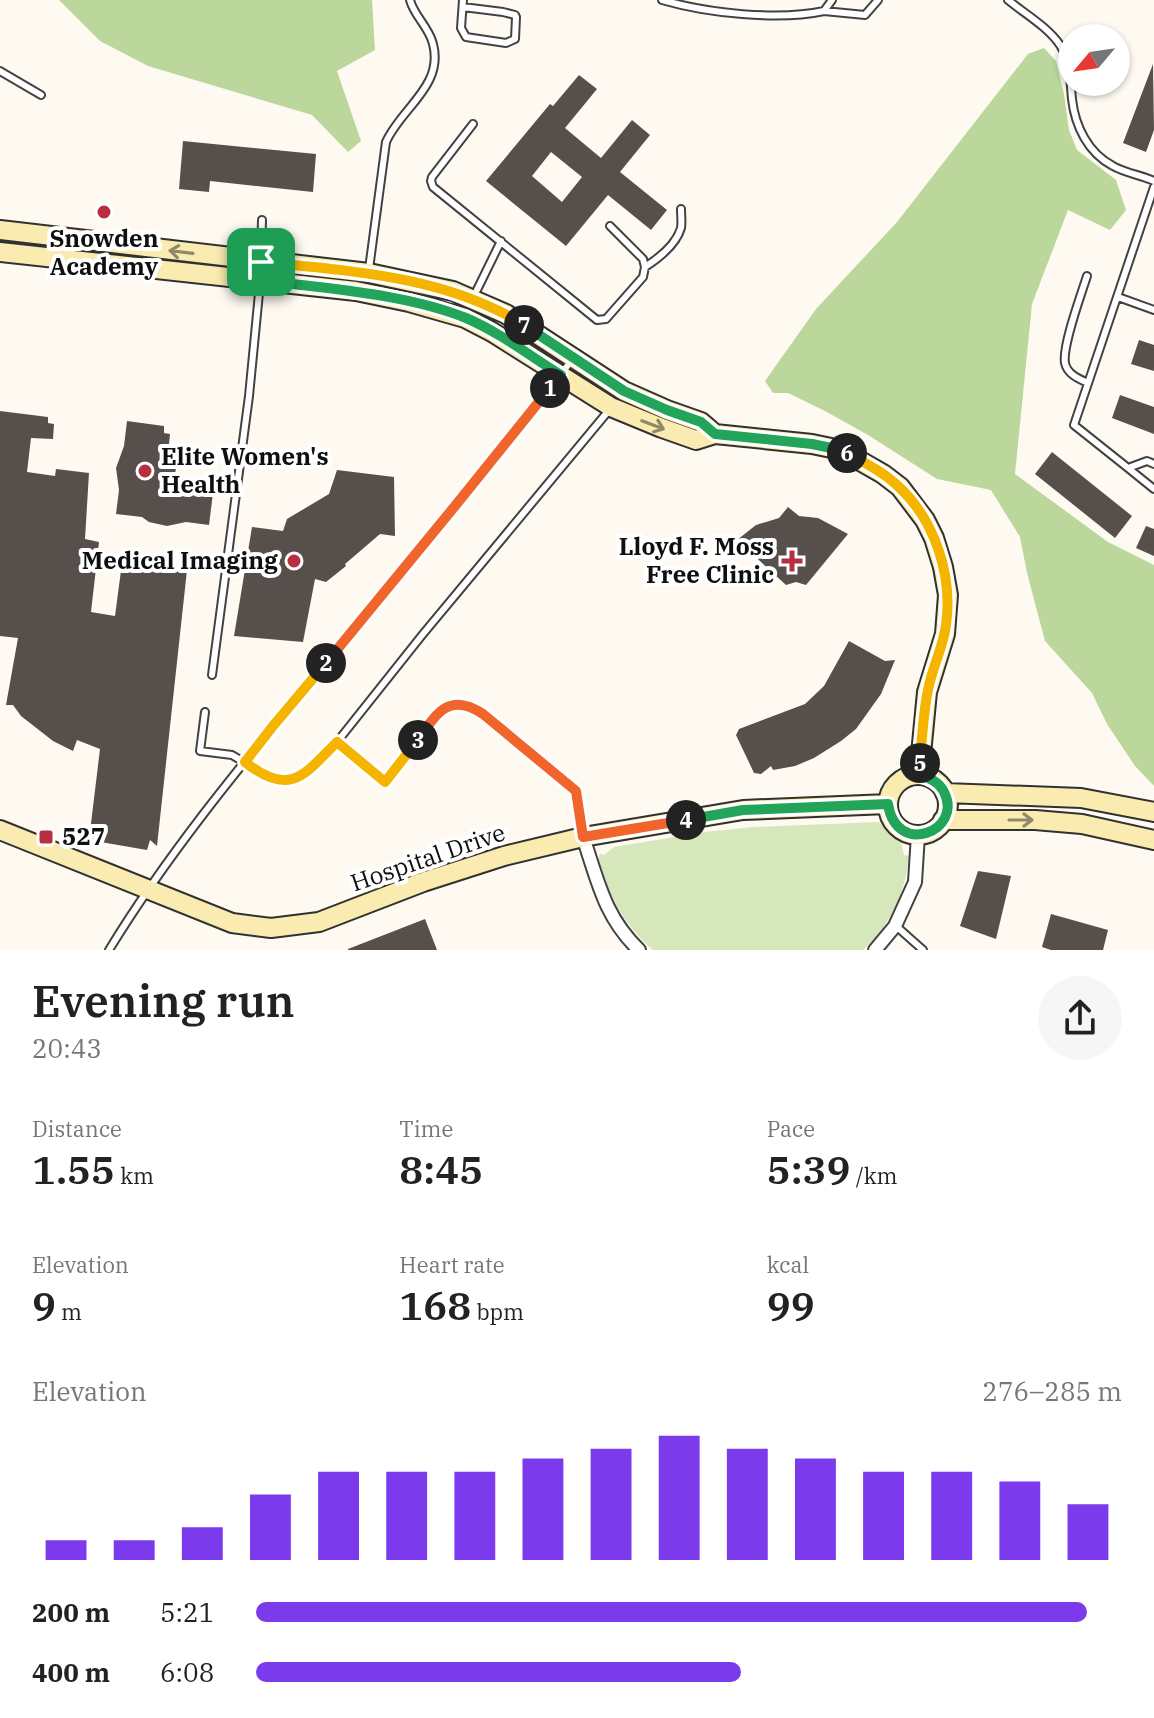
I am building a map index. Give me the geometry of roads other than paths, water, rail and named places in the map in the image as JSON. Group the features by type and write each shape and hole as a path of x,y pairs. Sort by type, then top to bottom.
{"street":[{"path":"0,230 59,235 261,271 409,302 465,318 611,407 662,428 696,440 715,434 812,444 841,450 876,469 900,487 925,520 937,545 948,595 945,634 927,692 919,775"},
{"path":"0,252 261,271 369,273 423,283 453,291 506,314 624,391 701,422 715,434"},
{"path":"919,775 929,777 945,793 948,808 935,830 909,834 893,822 888,804 890,795 901,780 919,775"},
{"path":"945,793 1060,796 1111,802 1154,812"},
{"name":"Hospital Drive","path":"0,830 232,923 271,928 319,922 423,882 504,856 583,837 743,810 888,804"},
{"path":"943,820 1035,820 1082,824 1154,840"},
{"path":"875,950 895,926 915,882 918,835"},
{"path":"583,837 602,898 622,932 639,950"}],"lane":[{"path":"369,273 386,142 433,75 434,45 410,0"},
{"path":"662,0 683,6 747,14 805,15 824,11 865,15 878,0"},
{"path":"824,11 832,0"},
{"path":"1008,0 1061,47 1068,62 1076,119 1091,149 1114,167 1154,184 1074,425 1154,489"},
{"path":"463,3 515,15 515,39 506,43 466,37 461,28 463,3"},
{"path":"0,71 41,95"},
{"path":"473,124 432,177 433,187 601,321 643,277 645,267 643,259 610,226"},
{"path":"645,267 674,242 681,228 681,209"},
{"path":"212,675 248,408 261,271 262,220"},
{"path":"465,318 501,241"},
{"path":"1087,276 1064,362 1071,373 1088,383"},
{"path":"1118,297 1154,310"},
{"path":"109,950 148,889 273,726 574,357"},
{"path":"205,712 200,751 232,755 278,780 288,781 306,773 337,742 624,391"},
{"path":"1128,468 1147,461 1154,464"},
{"path":"337,742 385,782 440,711 456,705 474,709 576,791 583,837"},
{"path":"895,926 923,950"}],"place":[{"name":"Snowden Academy","path":"104,212"},
{"name":"Elite Women's Health","path":"145,471"},
{"name":"Medical Imaging","path":"294,561"},
{"name":"Lloyd F. Moss Free Clinic","path":"792,561"},
{"name":"527","path":"46,837"}]}
